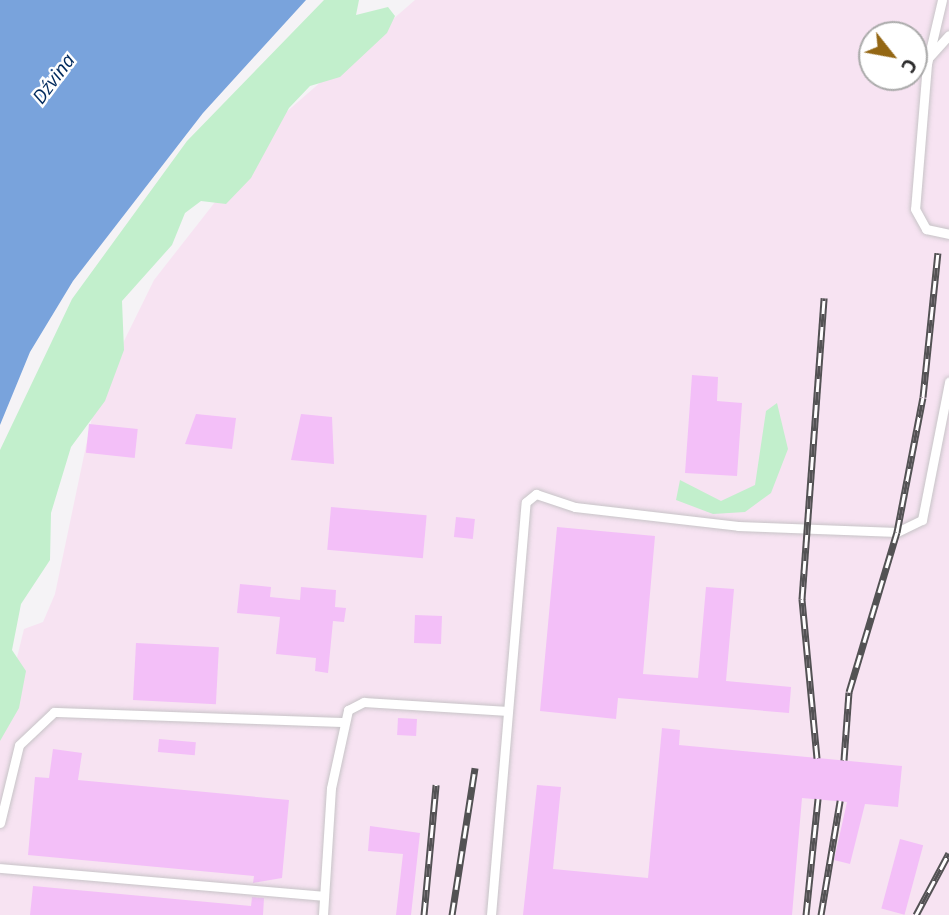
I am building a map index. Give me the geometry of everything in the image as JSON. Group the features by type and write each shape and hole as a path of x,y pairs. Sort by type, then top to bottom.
{"lane":[{"path":"942,0 929,57 915,209 926,229 949,234"},
{"path":"929,57 949,35"},
{"path":"491,915 520,518 536,494 575,507 738,526 897,532 922,520 949,382"},
{"path":"323,915 331,788 348,710 364,702 508,711"},
{"path":"0,823 19,745 54,712 344,722"},
{"path":"0,869 324,896"}],"shaded area":[{"path":"415,0 949,0 949,915 0,915 0,727 24,629 43,622 55,594 96,398 154,280 284,114"}],"green space":[{"path":"324,0 359,0 356,15 388,7 395,16 387,33 340,77 310,86 289,108 251,178 226,204 201,201 185,213 172,245 122,301 124,350 105,401 71,447 51,513 50,560 21,604 12,650 26,671 19,708 0,741 0,450 72,299 187,141"},
{"path":"777,403 788,449 771,493 745,512 713,514 676,500 680,480 721,501 755,485 766,411"}],"water":[{"name":"Dźvina","path":"0,0 306,0 203,113 73,281 30,352 0,425"}],"building":[{"path":"692,375 718,377 717,401 742,403 737,476 685,473"},
{"path":"196,414 236,418 232,449 185,444"},
{"path":"301,414 332,417 334,464 291,460"},
{"path":"89,424 138,429 135,458 86,453"},
{"path":"331,507 427,515 423,558 327,550"},
{"path":"456,517 475,519 473,539 454,537"},
{"path":"557,527 655,536 643,674 698,678 706,587 734,589 726,681 791,687 789,713 618,698 616,719 540,711"},
{"path":"240,584 271,587 270,597 300,600 301,587 336,590 335,607 346,608 344,622 333,621 328,673 315,671 316,658 276,654 280,617 237,613"},
{"path":"415,615 442,616 441,644 414,643"},
{"path":"136,643 219,647 216,704 133,700"},
{"path":"398,718 417,719 416,736 397,735"},
{"path":"662,728 680,730 679,745 902,766 898,807 865,804 850,864 834,860 847,802 802,798 792,915 523,915 537,785 561,787 553,869 648,878"},
{"path":"159,739 196,742 195,755 158,752"},
{"path":"53,749 82,753 78,780 289,800 282,878 253,883 254,876 28,855 35,777 49,778"},
{"path":"370,826 420,833 411,915 396,915 403,854 368,851"},
{"path":"900,839 923,845 905,915 881,909"},
{"path":"33,886 251,906 252,897 264,898 263,915 30,915"}],"railway":[{"path":"844,760 849,692 897,532 923,397 938,253"},
{"path":"817,758 802,599 824,298"},
{"path":"452,915 475,768"},
{"path":"424,915 436,785"},
{"path":"806,915 818,799"},
{"path":"821,915 840,801"},
{"path":"916,915 949,853"}]}
